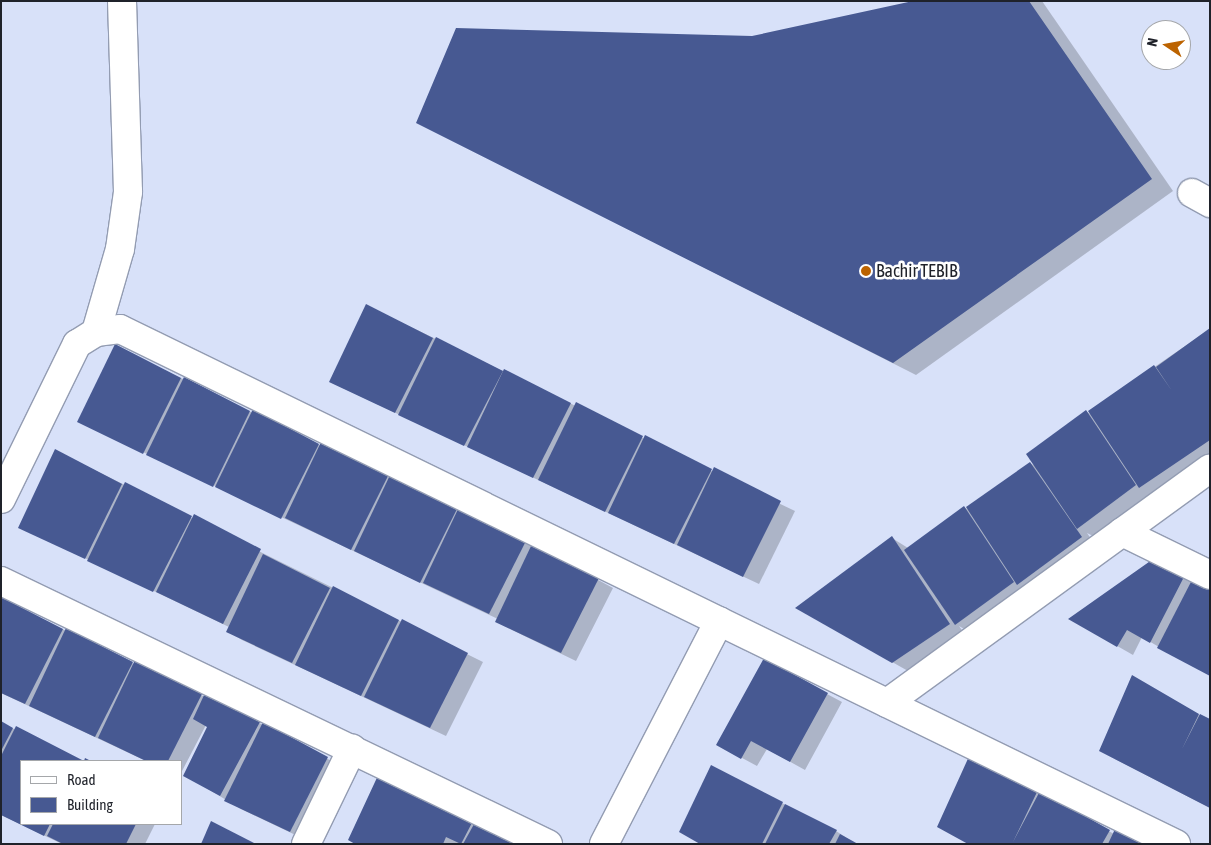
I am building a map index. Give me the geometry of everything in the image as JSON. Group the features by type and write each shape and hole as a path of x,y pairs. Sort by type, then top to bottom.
{"street":[{"path":"96,332 120,249 128,192 122,1"},
{"path":"1,499 77,344 96,332 120,329 1176,844"},
{"path":"887,703 1210,468"},
{"path":"1122,532 1210,575"},
{"path":"1,581 548,844"},
{"path":"604,844 719,621"},
{"path":"306,844 352,749"}],"building":[{"name":"Bachir TEBIB","path":"913,1 1029,1 1152,179 893,363 416,123 456,28 752,36"},
{"path":"366,304 433,338 395,413 329,382"},
{"path":"1210,328 1210,440 1139,488 1088,411 1154,365 1172,391 1156,367"},
{"path":"436,337 503,371 464,446 398,415"},
{"path":"115,344 181,378 143,454 77,422"},
{"path":"504,369 571,403 533,478 467,447"},
{"path":"184,377 250,411 213,487 146,455"},
{"path":"576,402 643,436 605,512 538,480"},
{"path":"253,409 319,444 281,519 215,487"},
{"path":"1086,410 1136,485 1077,529 1026,454"},
{"path":"645,435 712,469 674,544 608,513"},
{"path":"322,440 389,474 351,550 285,518"},
{"path":"55,449 122,484 85,559 18,528"},
{"path":"1030,462 1082,537 1017,585 966,507"},
{"path":"714,467 781,501 743,577 677,545"},
{"path":"391,473 458,507 420,583 354,551"},
{"path":"125,482 192,516 153,592 87,561"},
{"path":"460,505 527,539 489,614 423,583"},
{"path":"964,506 1014,582 955,625 904,550"},
{"path":"194,514 261,549 223,624 156,592"},
{"path":"892,536 950,624 892,663 795,608"},
{"path":"532,544 599,578 561,653 495,622"},
{"path":"263,554 330,588 292,663 226,632"},
{"path":"1156,557 1185,575 1150,643 1127,630 1117,647 1068,619"},
{"path":"1193,578 1210,587 1210,676 1157,648"},
{"path":"333,586 399,620 361,696 295,665"},
{"path":"1,597 63,629 25,704 1,693"},
{"path":"402,619 468,653 430,728 364,697"},
{"path":"66,628 133,662 95,737 29,706"},
{"path":"764,658 828,693 790,762 751,741 741,759 716,745"},
{"path":"135,660 202,694 169,760 144,760 98,738"},
{"path":"1132,675 1199,714 1182,749 1200,714 1210,719 1210,808 1099,751"},
{"path":"205,693 260,722 220,796 183,776 207,727 193,719"},
{"path":"1,721 13,728 1,751"},
{"path":"263,722 328,757 290,832 224,801"},
{"path":"16,726 82,760 20,760 20,824 1,815 1,756"},
{"path":"971,752 1038,790 1013,842 1040,791 1110,830 1102,844 968,844 937,827"},
{"path":"711,765 783,802 762,844 700,844 679,832"},
{"path":"381,769 475,817 461,844 446,837 443,844 355,844 348,840"},
{"path":"785,804 837,830 829,844 765,844"},
{"path":"478,817 536,844 463,844"},
{"path":"211,821 256,844 201,844"},
{"path":"21,825 50,825 44,836"},
{"path":"52,825 136,825 126,844 63,844 47,836"},
{"path":"1115,829 1147,844 1108,844"},
{"path":"840,834 858,844 835,844"}],"place":[{"name":"Bachir TEBIB","path":"866,271"}]}
